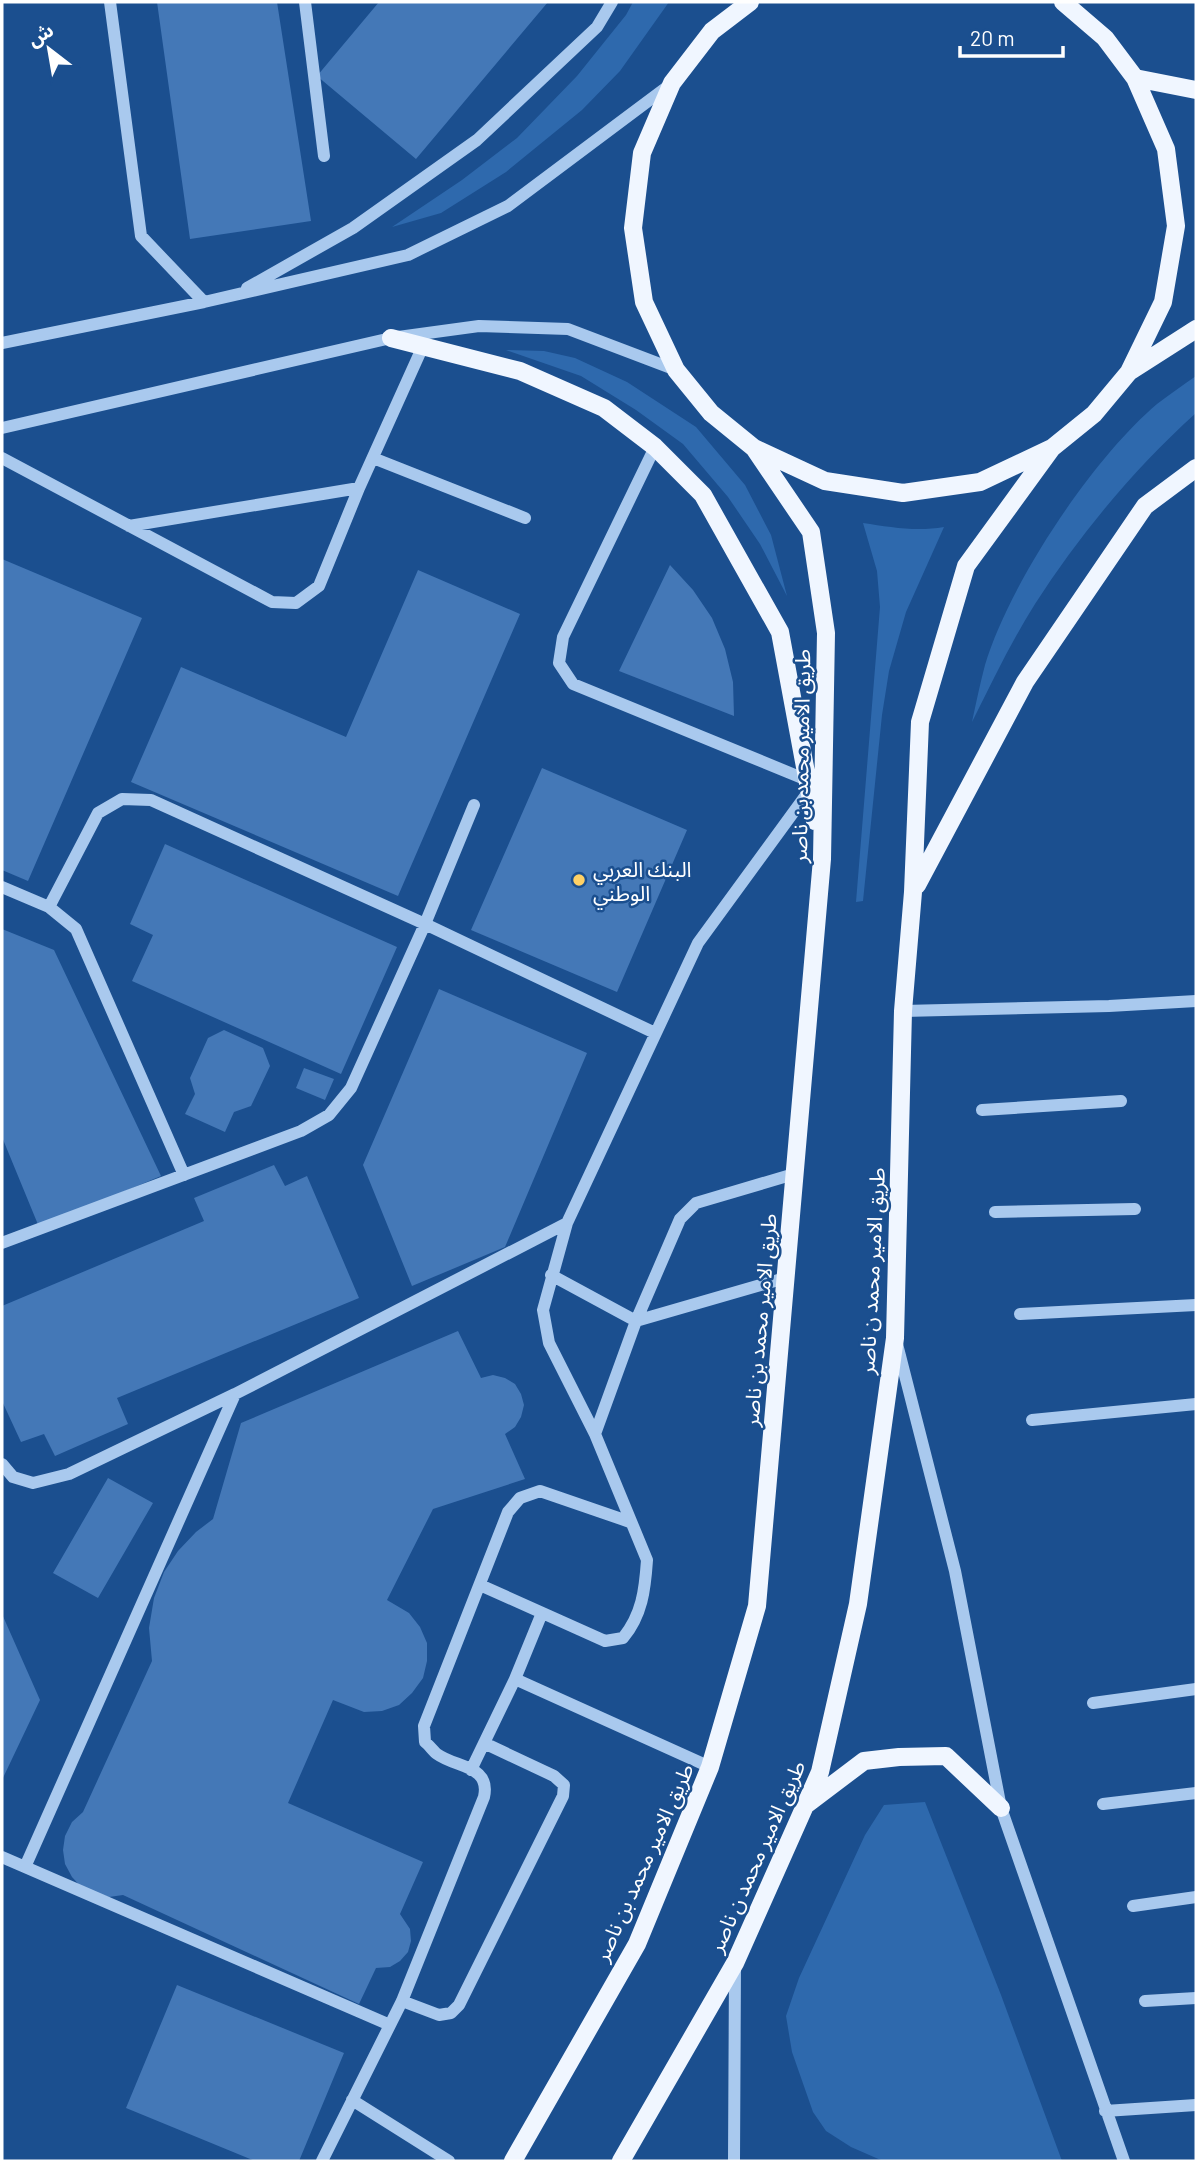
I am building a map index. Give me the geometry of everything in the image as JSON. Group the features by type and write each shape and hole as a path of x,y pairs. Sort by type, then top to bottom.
{"main road":[{"path":"750,2 712,31 672,83 642,153 633,228 644,302 676,370 711,413 754,448 825,481 903,493 980,482 1052,448 1094,414 1129,372 1163,302 1175,226 1166,149 1135,78 1105,38 1063,2"},
{"path":"1135,78 1196,90"},
{"path":"1129,372 1196,329"},
{"path":"391,338 520,371 604,408 656,447 703,495 780,632 822,859"},
{"name":"طريق الامير محمد بن ناصر","path":"513,2161 637,1944 710,1767 757,1606 822,859 826,633 811,532 754,448"},
{"name":"طريق الامير محمد ن ناصر","path":"621,2161 735,1963 820,1772 858,1604 895,1338 903,1011 913,891 920,722 966,566 1052,448"},
{"path":"913,891 1025,682 1145,506 1196,468"},
{"path":"805,1807 864,1761 946,1756 1001,1808"}],"street":[{"path":"110,2 141,236 204,302"},
{"path":"305,2 324,156"},
{"path":"235,295 353,228 477,140 597,27 612,2"},
{"path":"2,343 204,302 408,256 508,206 672,83"},
{"path":"2,428 391,338 480,326 568,329 676,370"},
{"path":"2,458 272,603 296,603 319,586 359,488 424,346"},
{"path":"480,1585 605,1641 623,1638 636,1622 647,1560 595,1434 549,1343 543,1310 567,1223 698,943 808,786 573,684 559,663 563,637 656,447"},
{"path":"373,458 525,519"},
{"path":"129,526 359,488"},
{"path":"49,907 98,813 122,799 150,800 425,924 655,1033"},
{"path":"2,1244 301,1130 329,1115 351,1088 425,924 474,805"},
{"path":"2,887 49,907 76,929 184,1175"},
{"path":"903,1011 1196,1001"},
{"path":"982,1110 1121,1101"},
{"path":"595,1434 636,1321 680,1219 696,1203 794,1174"},
{"path":"995,1213 1135,1209"},
{"path":"2,1464 13,1476 33,1483 69,1474 235,1394 567,1223"},
{"path":"551,1275 636,1321 785,1278"},
{"path":"1020,1314 1196,1305"},
{"path":"895,1338 954,1571 1001,1808 1124,2161"},
{"path":"25,1867 235,1394"},
{"path":"1032,1420 1196,1404"},
{"path":"322,2161 402,2001 484,1797 486,1786 483,1777 438,1754 425,1742 424,1726 508,1512 520,1498 540,1491 630,1522"},
{"path":"471,1770 542,1613"},
{"path":"514,1679 710,1767"},
{"path":"1093,1703 1196,1689"},
{"path":"402,2001 439,2015 452,2013 459,2005 563,1796 564,1785 554,1776 484,1743"},
{"path":"1103,1804 1196,1793"},
{"path":"2,1857 390,2025"},
{"path":"1133,1906 1196,1897"},
{"path":"734,2161 735,1963"},
{"path":"1145,2001 1196,1998"},
{"path":"352,2100 449,2161"},
{"path":"1105,2111 1196,2105"}],"shaded area":[{"path":"633,2 669,2 620,71 582,110 506,172 441,213 392,227 462,180 517,138 577,76 626,15"},
{"path":"506,350 544,351 575,358 627,382 696,427 745,485 771,535 787,596 760,544 728,497 683,444 636,410 581,376"},
{"path":"1196,376 1196,413 1109,503 1070,552 1026,618 972,722 985,665 997,633 1033,561 1056,525 1080,489 1132,428 1157,404"},
{"path":"863,523 913,529 944,527 906,612 889,671 863,901 856,902 880,607 877,571"},
{"path":"925,1802 1001,1995 1062,2161 883,2161 851,2147 826,2131 813,2112 792,2052 786,2016 799,1978 865,1835 884,1805"}],"building":[{"path":"157,2 277,2 311,221 190,239"},
{"path":"379,2 548,2 416,159 317,76"},
{"path":"2,559 142,618 28,881 2,870"},
{"path":"670,565 693,590 712,618 725,649 733,682 734,716 619,671"},
{"path":"418,570 520,614 398,896 131,782 181,667 346,737"},
{"name":"البنك العربي الوطني","path":"542,768 687,830 617,992 471,930"},
{"path":"165,844 397,947 341,1074 132,981 153,935 130,924"},
{"path":"2,929 54,950 161,1176 39,1227 2,1137"},
{"path":"439,989 587,1053 505,1247 412,1286 363,1165"},
{"path":"224,1030 263,1048 270,1066 251,1106 234,1112 225,1132 185,1114 195,1094 190,1078 208,1038"},
{"path":"304,1068 334,1079 325,1100 296,1088"},
{"path":"274,1165 285,1186 307,1176 359,1298 117,1398 128,1424 55,1456 44,1434 21,1442 2,1401 2,1306 204,1221 194,1198"},
{"path":"458,1331 481,1378 493,1375 505,1378 515,1384 521,1394 524,1405 521,1417 515,1427 505,1434 525,1479 433,1509 387,1600 409,1613 420,1627 427,1643 423,1678 399,1705 382,1711 364,1712 333,1700 288,1803 423,1862 400,1914 410,1929 408,1952 390,1967 376,1968 359,2004 123,1895 109,1897 82,1888 65,1864 65,1836 72,1822 83,1812 152,1661 149,1628 154,1598 164,1572 178,1551 213,1519 241,1423"},
{"path":"108,1478 153,1503 98,1598 53,1573"},
{"path":"2,1614 40,1700 2,1780"},
{"path":"177,1985 344,2053 299,2161 255,2161 126,2108"}],"place":[{"name":"البنك العربي الوطني","path":"579,880"}]}
